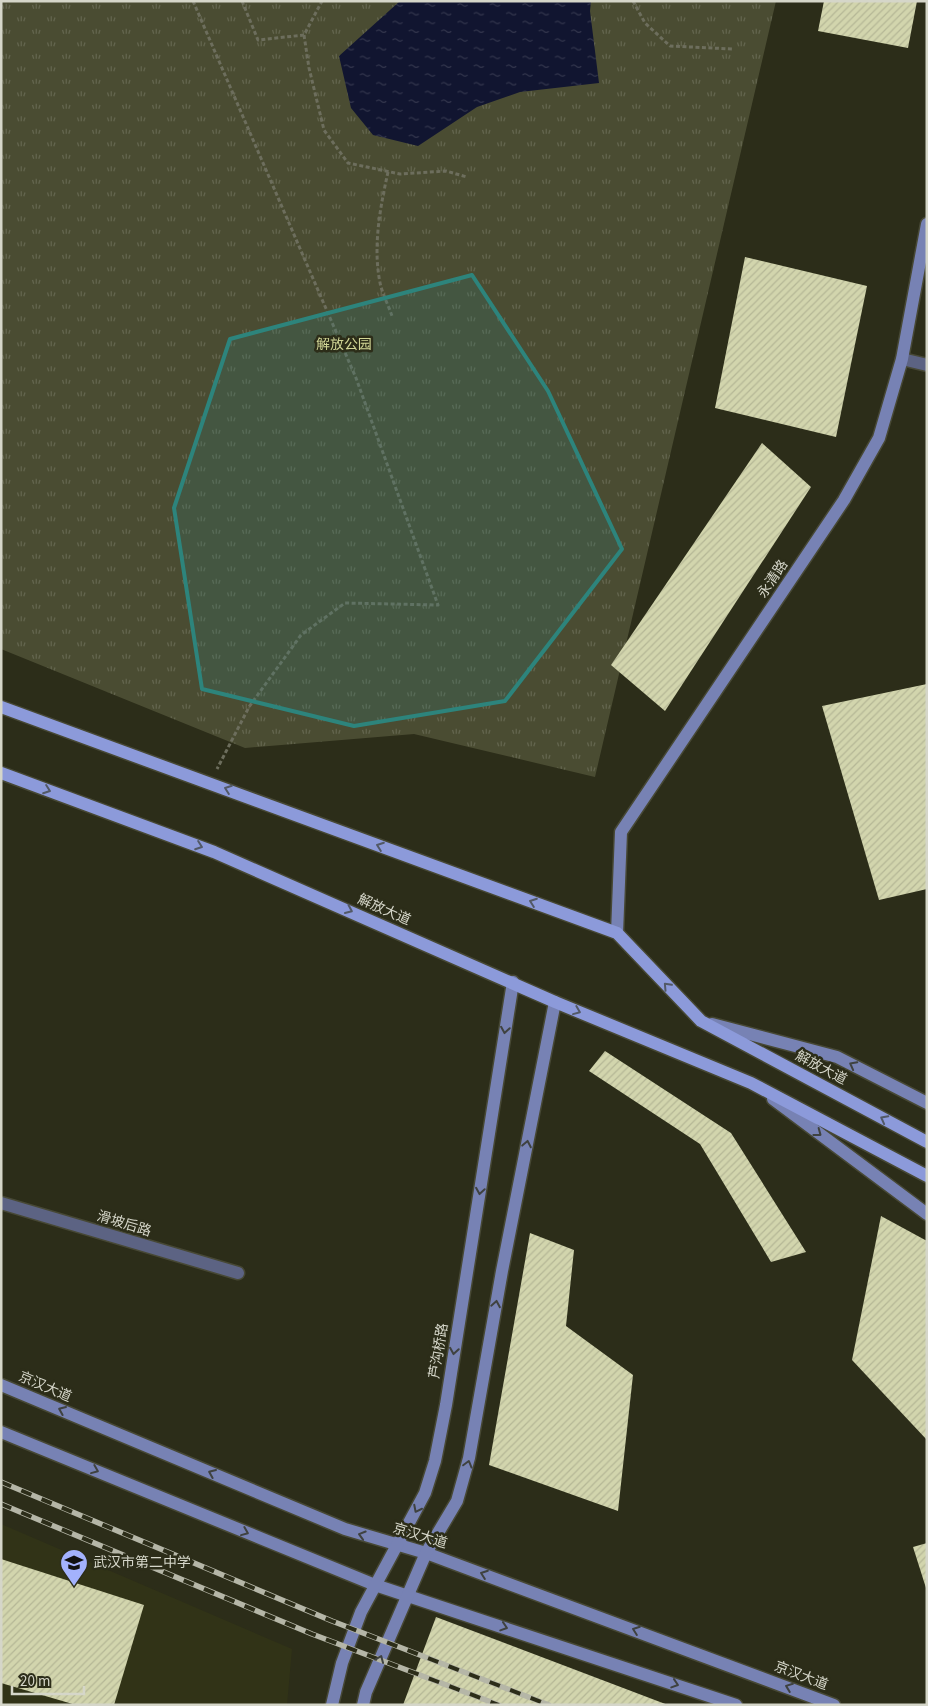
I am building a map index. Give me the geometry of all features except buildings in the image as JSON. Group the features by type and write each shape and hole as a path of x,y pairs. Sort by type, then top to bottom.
{"main road":[{"name":"永清路","path":"618,933 621,832 844,500 879,438 902,359 927,224"},
{"name":"解放大道","path":"1,707 618,933 701,1021 927,1142"},
{"name":"解放大道","path":"1,773 214,852 555,1002 751,1083 927,1176"},
{"name":"芦沟桥路","path":"332,1705 342,1663 361,1612 426,1493 435,1461 448,1395 513,982"},
{"path":"363,1705 366,1692 426,1553 457,1501 470,1458 502,1271 555,1002"},
{"name":"解放大道","path":"701,1021 837,1057 927,1104"},
{"name":"解放大道","path":"751,1083 927,1214"},
{"name":"京汉大道","path":"1,1385 345,1530 426,1553 834,1705"},
{"path":"1,1432 375,1585 736,1705"}],"street":[{"path":"902,359 927,365"},
{"name":"滑坡后路","path":"1,1203 238,1273"}],"path":[{"path":"192,1 356,378 438,605 345,603 301,634 249,707 210,783"},
{"path":"242,1 258,40 304,35"},
{"path":"322,1 304,35 309,68 324,130 348,163 400,174 446,171 466,176"},
{"path":"633,1 645,23 670,46 732,49"},
{"path":"388,172 381,201 377,248 381,287 392,316"}],"highlighted area":[{"path":"472,275 548,391 622,549 505,701 354,726 202,689 174,508 230,339"}],"shaded area":[{"name":"武汉市第二中学","path":"1,1524 292,1649 287,1705 1,1705"}],"green space":[{"name":"解放公园","path":"1,1 776,1 595,777 414,734 245,748 1,649"}],"water":[{"path":"400,1 591,1 590,11 599,83 520,92 477,107 418,146 373,135 351,108 339,56"}],"railway":[{"path":"1,1482 332,1621 549,1705"},
{"path":"1,1504 312,1634 499,1705"}],"place":[{"name":"武汉市第二中学","path":"74,1587"}]}
